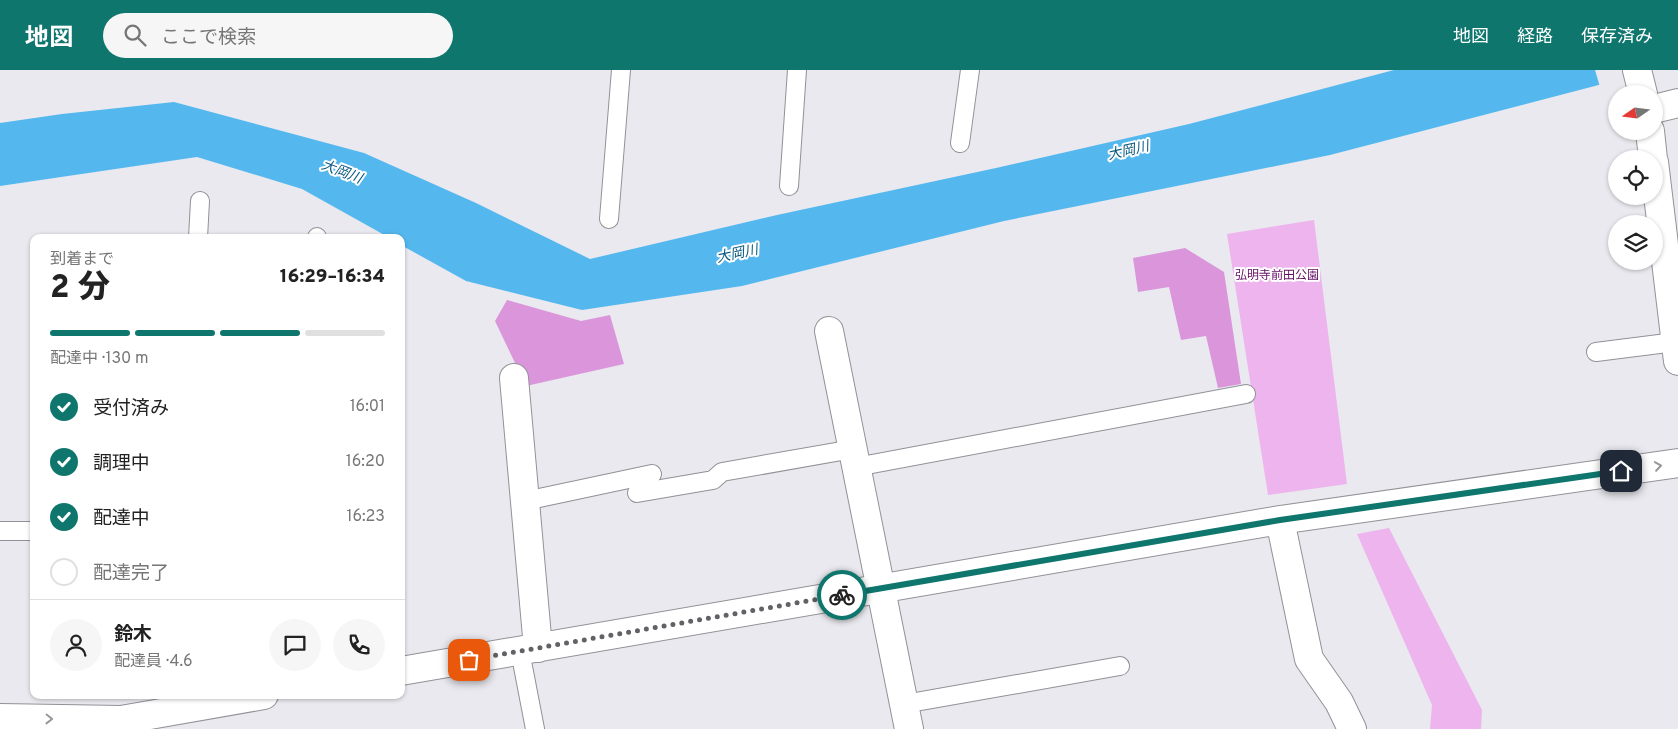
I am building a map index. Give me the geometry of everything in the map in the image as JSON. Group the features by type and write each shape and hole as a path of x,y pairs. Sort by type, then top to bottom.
{"street":[{"path":"1638,70 1641,85"},
{"path":"1663,107 1678,103"},
{"path":"1659,205 1677,352"},
{"path":"829,331 907,717"},
{"path":"514,378 525,501 529,649"},
{"path":"405,670 1280,520 1678,463"},
{"path":"1280,520 1309,659 1339,702 1352,729"},
{"path":"0,718 121,720 241,699"}],"lane":[{"path":"609,219 621,70"},
{"path":"788,186 797,70"},
{"path":"960,144 970,70"},
{"path":"198,234 200,201"},
{"path":"1596,352 1677,352"},
{"path":"637,493 713,480 722,472 855,458 1246,394"},
{"path":"525,501 652,474"},
{"path":"0,531 30,531"},
{"path":"529,649 535,729"},
{"path":"907,717 1120,666"}],"green space":[{"name":"弘明寺前田公園","path":"1314,220 1347,484 1268,495 1227,234"},
{"path":"1389,528 1482,710 1481,729 1430,729 1432,705 1357,534"}],"shaded area":[{"path":"1185,248 1224,272 1241,384 1218,388 1206,336 1181,340 1169,287 1138,292 1133,258"},
{"path":"507,300 581,321 610,315 624,364 526,386 495,321"}],"water":[{"name":"大岡川","path":"1394,70 1656,70 1330,155 1004,221 742,286 582,310 466,281 405,247 405,234 383,234 302,189 197,157 0,186 0,123 62,114 174,102 364,153 476,203 590,259 777,215 1189,124"}],"pier":[{"path":"1595,70 1659,70 1600,87"}],"way so far":[{"path":"469,660 842,595"}],"route":[{"path":"842,595 1280,520 1621,471"}]}
